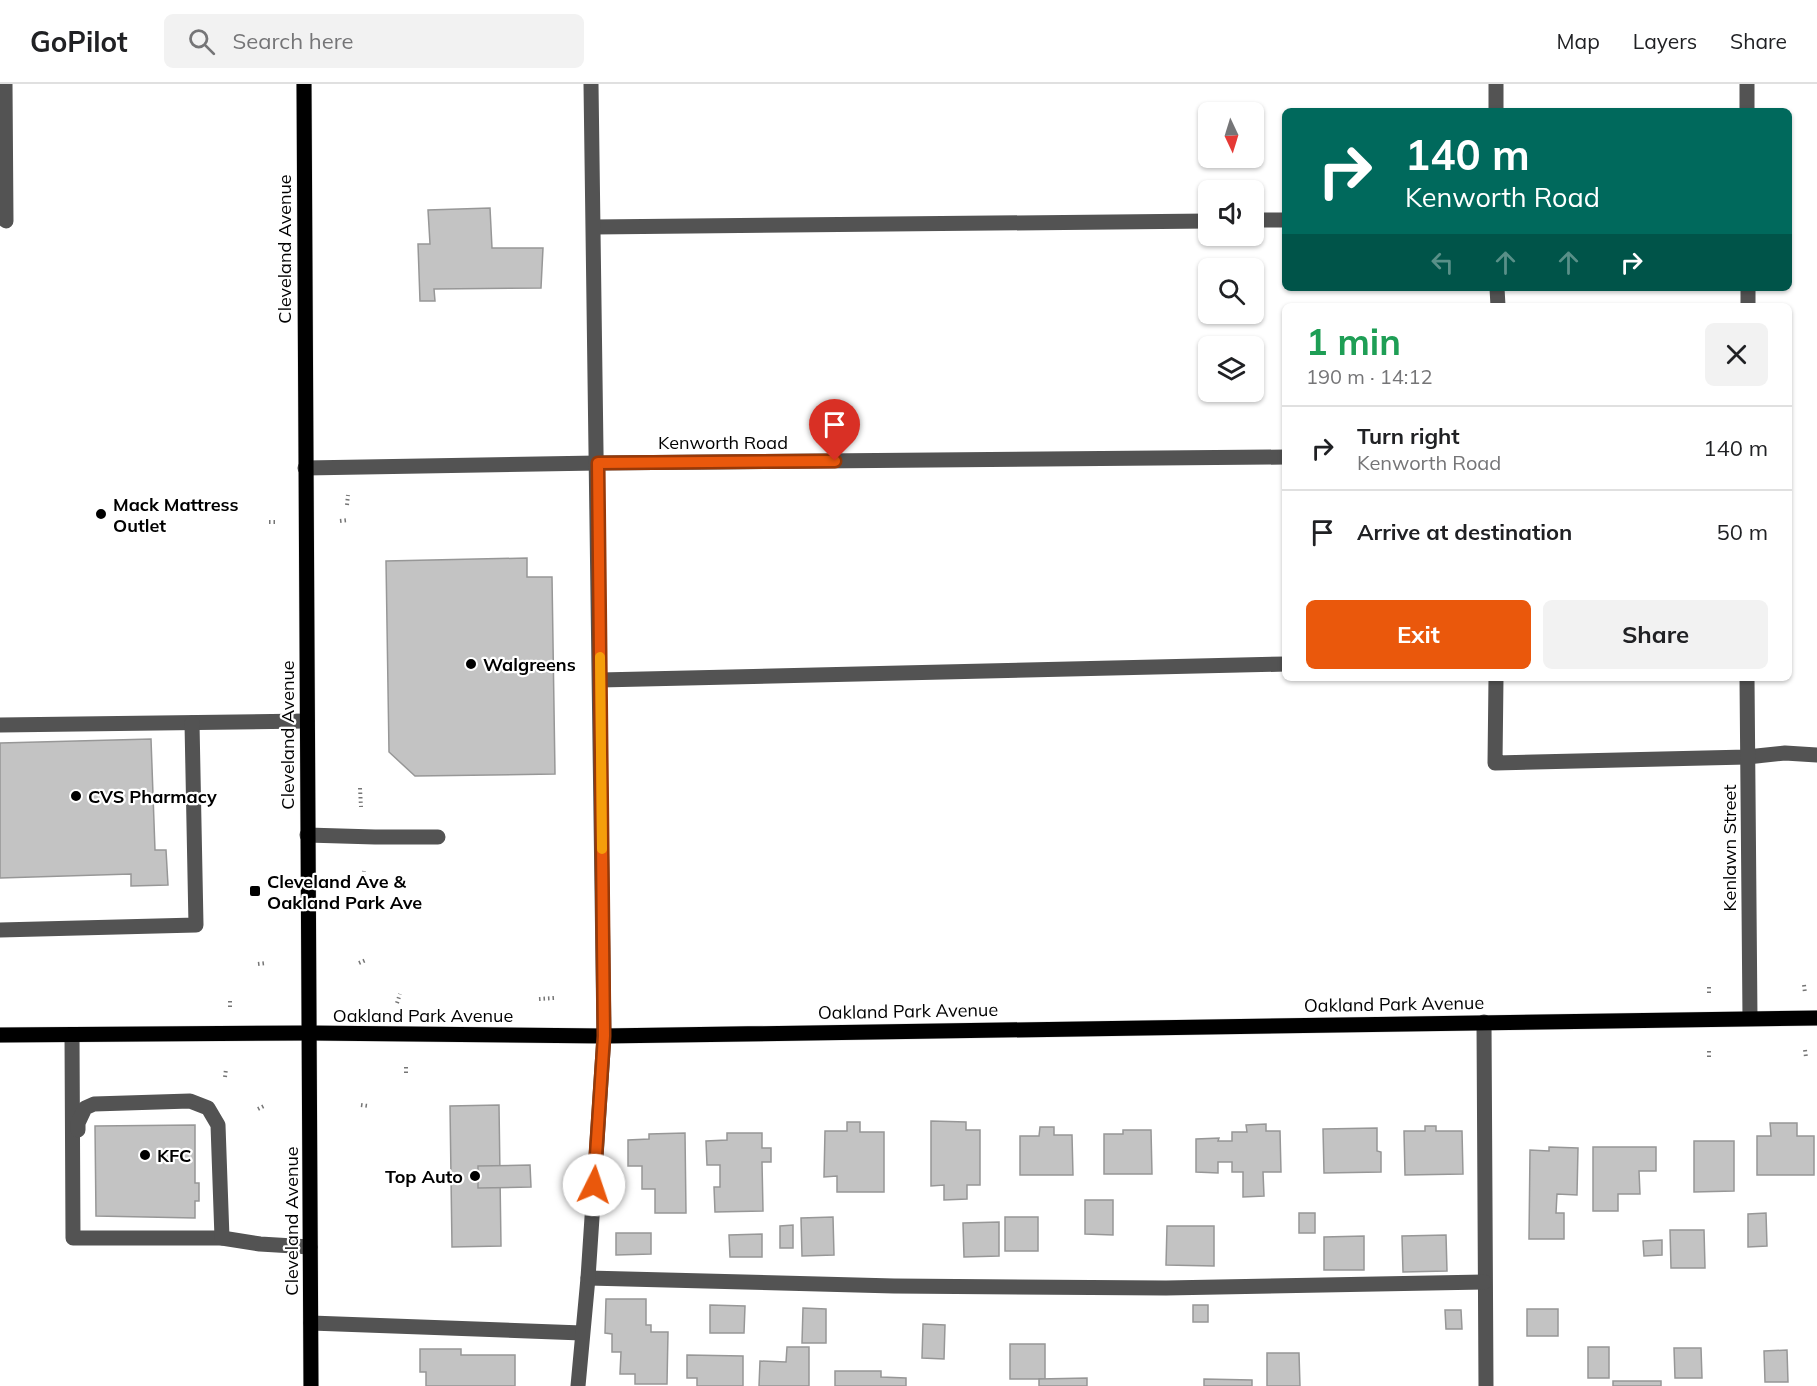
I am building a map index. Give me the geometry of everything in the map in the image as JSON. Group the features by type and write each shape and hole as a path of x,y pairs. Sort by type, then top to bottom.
{"main road":[{"name":"Cleveland Avenue","path":"304,84 311,1386"},
{"name":"Oakland Park Avenue","path":"0,1035 310,1033 604,1036 1817,1018"}],"street":[{"path":"5,84 6,222"},
{"path":"578,1386 588,1278 604,1036 598,463 591,84"},
{"path":"1496,84 1496,108"},
{"path":"1747,84 1747,108"},
{"path":"1264,220 1282,220"},
{"path":"594,227 1198,221"},
{"name":"Kenworth Road","path":"305,468 1282,457"},
{"path":"600,680 1282,664"},
{"path":"1496,681 1495,763 1748,757 1785,753 1817,755"},
{"name":"Kenlawn Street","path":"1747,681 1750,1018"},
{"path":"0,725 307,721"},
{"path":"0,930 196,925 192,723"},
{"path":"307,834 438,837"},
{"path":"1484,1022 1486,1386"},
{"path":"72,1035 73,1238 222,1238 260,1244 310,1247"},
{"path":"80,1238 78,1123 85,1108 94,1104 190,1101 208,1108 218,1125 222,1238"},
{"path":"588,1278 894,1286 1166,1288 1484,1282"},
{"path":"311,1323 582,1333"}],"path":[{"path":"347,505 348,495"},
{"path":"340,521 348,520"},
{"path":"270,522 275,522"},
{"path":"360,788 361,807"},
{"path":"363,885 364,871"},
{"path":"359,963 366,960"},
{"path":"258,964 266,963"},
{"path":"1804,985 1804,993"},
{"path":"1709,987 1709,993"},
{"path":"397,1003 400,994"},
{"path":"539,999 554,998"},
{"path":"230,999 230,1007"},
{"path":"1805,1050 1806,1058"},
{"path":"1709,1051 1709,1057"},
{"path":"406,1066 406,1072"},
{"path":"225,1077 226,1069"},
{"path":"258,1109 266,1105"},
{"path":"361,1105 368,1106"}],"building":[{"path":"490,208 492,248 543,248 541,288 434,289 435,301 420,301 418,244 430,244 428,210"},
{"name":"Walgreens","path":"527,558 527,577 552,577 555,774 415,776 389,752 386,561"},
{"name":"CVS Pharmacy","path":"151,739 155,850 166,850 168,885 131,886 131,874 0,878 0,743"},
{"name":"Top Auto","path":"499,1105 501,1246 452,1247 450,1106"},
{"path":"931,1121 966,1122 966,1130 980,1130 980,1185 967,1185 967,1199 944,1200 944,1185 931,1186"},
{"path":"847,1122 860,1122 860,1132 884,1132 884,1192 837,1192 837,1176 824,1177 825,1131 847,1131"},
{"path":"1770,1123 1797,1123 1797,1136 1814,1136 1814,1175 1757,1175 1757,1136 1771,1136"},
{"path":"1266,1124 1266,1131 1280,1131 1281,1172 1263,1172 1264,1196 1243,1197 1243,1172 1232,1172 1232,1162 1218,1162 1218,1173 1196,1172 1196,1139 1219,1138 1218,1141 1232,1141 1232,1132 1247,1132 1246,1125"},
{"name":"KFC","path":"195,1125 195,1183 199,1183 199,1201 195,1201 195,1218 96,1216 95,1126"},
{"path":"1425,1126 1436,1126 1436,1131 1462,1131 1463,1174 1405,1175 1404,1131 1425,1131"},
{"path":"1040,1127 1054,1127 1054,1135 1072,1135 1073,1175 1020,1175 1020,1136 1039,1136"},
{"path":"1377,1128 1377,1151 1381,1152 1381,1172 1324,1173 1323,1129"},
{"path":"1123,1130 1151,1130 1152,1174 1104,1174 1104,1134 1123,1134"},
{"path":"685,1133 686,1213 655,1213 655,1189 642,1189 642,1166 628,1166 628,1140 649,1139 649,1134"},
{"path":"727,1133 762,1133 762,1148 771,1148 771,1162 762,1162 763,1211 715,1212 714,1187 720,1187 720,1165 707,1165 706,1141 727,1140"},
{"path":"1694,1141 1734,1141 1734,1191 1694,1192"},
{"path":"1549,1147 1578,1148 1577,1195 1557,1194 1556,1213 1564,1213 1564,1239 1529,1239 1530,1150 1549,1151"},
{"path":"1593,1147 1656,1147 1656,1171 1639,1171 1640,1194 1618,1194 1618,1211 1593,1211"},
{"path":"530,1165 531,1187 478,1188 478,1166"},
{"path":"1085,1200 1113,1200 1113,1235 1085,1234"},
{"path":"1299,1213 1315,1213 1315,1233 1299,1233"},
{"path":"1766,1213 1767,1246 1748,1247 1748,1214"},
{"path":"833,1217 834,1255 802,1256 801,1218"},
{"path":"1005,1217 1038,1217 1038,1251 1005,1251"},
{"path":"999,1222 999,1256 964,1257 963,1223"},
{"path":"793,1225 793,1248 780,1248 780,1226"},
{"path":"1167,1226 1214,1226 1214,1266 1166,1265"},
{"path":"1670,1230 1704,1230 1705,1268 1671,1268"},
{"path":"616,1233 651,1233 651,1254 616,1255"},
{"path":"762,1234 762,1257 730,1257 729,1235"},
{"path":"1446,1235 1447,1271 1403,1272 1402,1236"},
{"path":"1364,1236 1364,1270 1324,1270 1324,1237"},
{"path":"1662,1240 1662,1255 1644,1256 1643,1241"},
{"path":"606,1299 646,1299 646,1325 651,1325 651,1332 668,1332 667,1384 635,1384 635,1374 620,1374 621,1352 612,1352 612,1334 605,1333"},
{"path":"710,1305 745,1306 744,1333 710,1333"},
{"path":"1193,1305 1208,1305 1208,1322 1193,1322"},
{"path":"803,1308 826,1309 826,1343 802,1343"},
{"path":"1527,1309 1558,1309 1558,1336 1527,1336"},
{"path":"1445,1310 1461,1310 1462,1329 1446,1329"},
{"path":"923,1324 945,1325 944,1359 922,1358"},
{"path":"1010,1344 1045,1344 1045,1379 1010,1379"},
{"path":"787,1347 809,1347 809,1386 759,1386 760,1361 786,1362"},
{"path":"1588,1347 1609,1347 1609,1378 1588,1378"},
{"path":"1674,1348 1701,1348 1702,1378 1675,1378"},
{"path":"420,1349 461,1349 461,1355 515,1355 515,1386 426,1386 426,1372 420,1372"},
{"path":"1787,1350 1788,1382 1765,1382 1764,1351"},
{"path":"1267,1353 1299,1353 1300,1386 1267,1386"},
{"path":"687,1355 743,1356 743,1386 697,1386 697,1378 687,1378"},
{"path":"835,1371 881,1371 881,1377 906,1378 906,1386 835,1386"},
{"path":"1087,1378 1087,1386 1039,1386 1039,1379"},
{"path":"1204,1379 1252,1380 1252,1386 1204,1386"},
{"path":"1613,1381 1661,1381 1661,1386 1613,1386"}],"slow traffic":[{"path":"600,657 602,849"}],"place":[{"name":"Mack Mattress Outlet","path":"101,514"},
{"name":"Walgreens","path":"471,664"},
{"name":"CVS Pharmacy","path":"76,796"},
{"name":"Cleveland Ave & Oakland Park Ave","path":"255,891"},
{"name":"KFC","path":"145,1155"},
{"name":"Top Auto","path":"475,1176"}],"route":[{"path":"594,1185 604,1036 598,463 835,461"}]}
